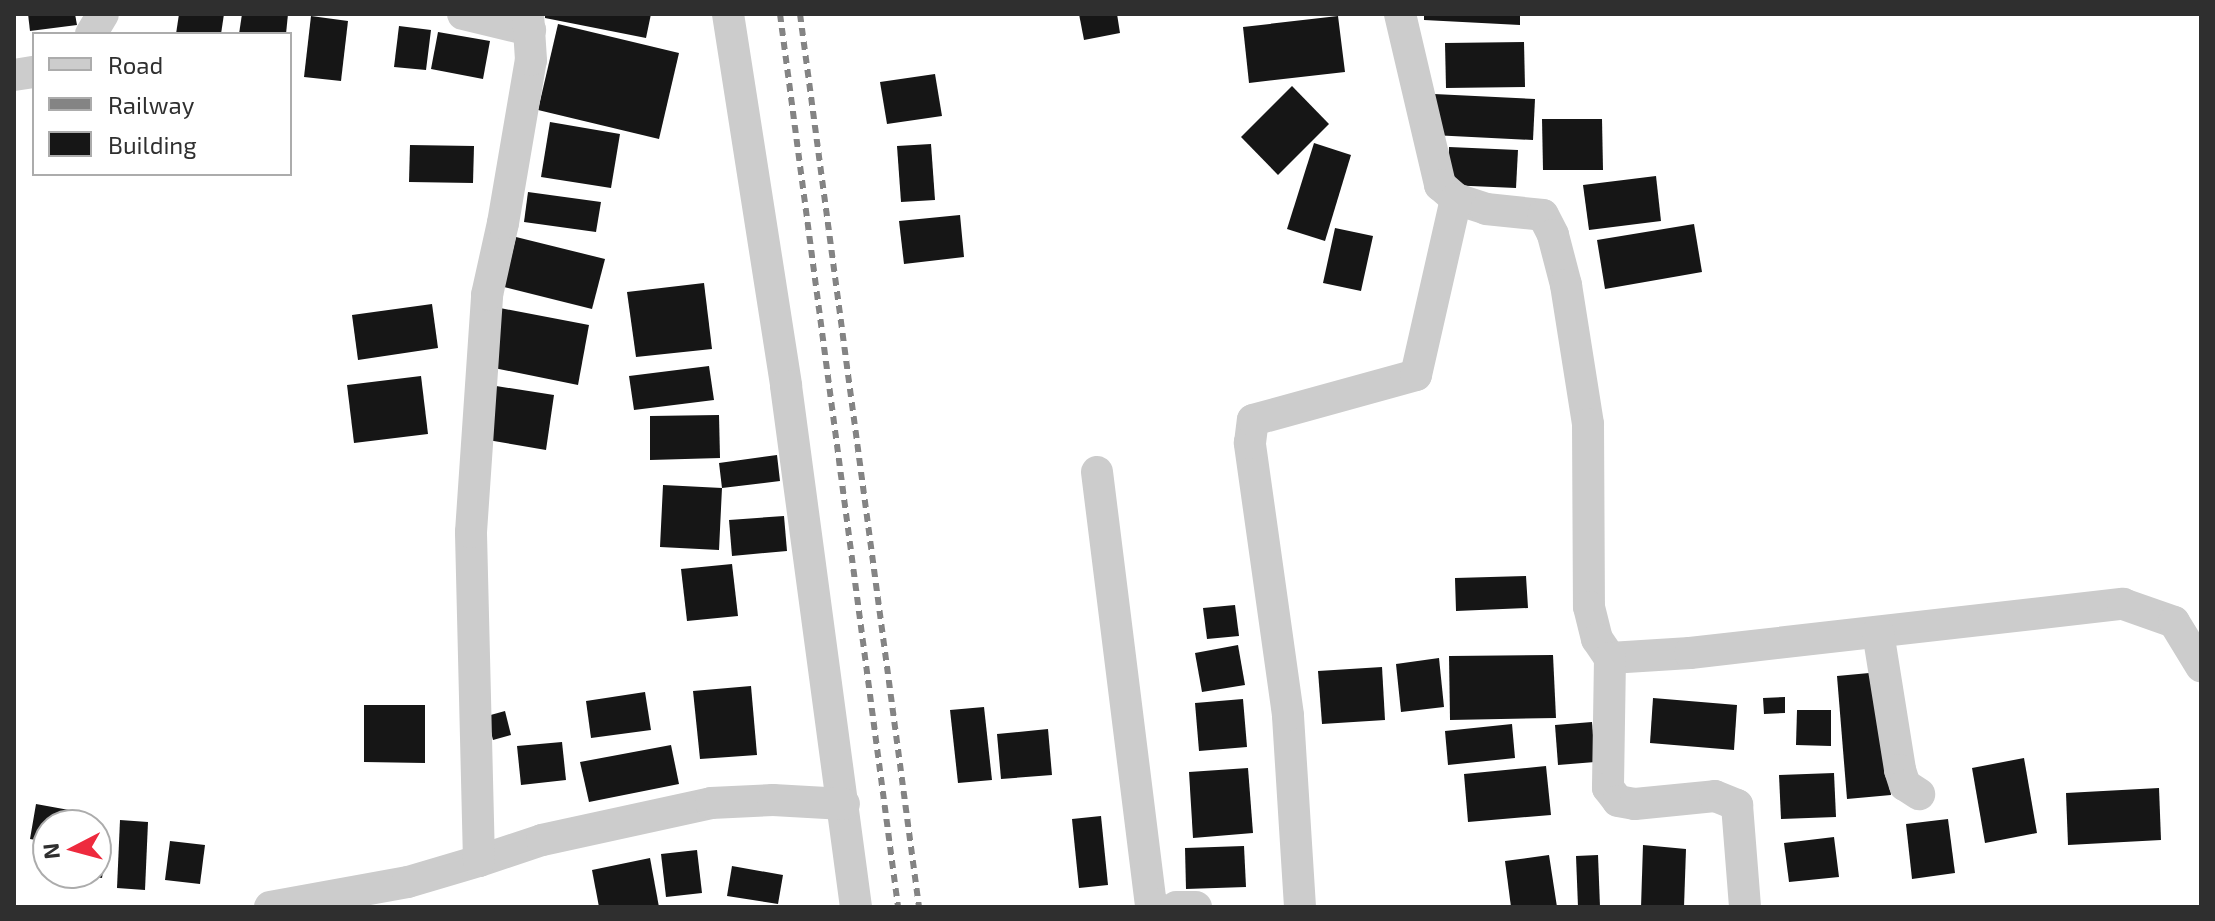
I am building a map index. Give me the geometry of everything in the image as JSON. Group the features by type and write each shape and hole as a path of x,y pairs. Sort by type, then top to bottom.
{"street":[{"path":"92,32 103,14"},
{"path":"463,14 529,22 528,75 487,295 473,502 474,733 479,861"},
{"path":"728,14 786,386 856,907"},
{"path":"1400,14 1440,185 1456,199 1486,209 1543,215 1553,235 1566,285 1588,424 1589,607 1597,639 1610,658 1608,788 1618,801 1626,803 1715,796 1737,805 1745,907"},
{"path":"1300,907 1288,715 1250,443 1253,420 1416,375 1456,199"},
{"path":"1097,472 1151,903 1156,907"},
{"path":"1610,658 2123,604 2174,622 2201,666"},
{"path":"1878,632 1900,770 1905,785 1919,794"},
{"path":"270,907 408,882 542,840 711,803 773,800 844,804"},
{"path":"1176,907 1196,907"}],"building":[{"path":"28,14 75,14 77,25 30,31"},
{"path":"179,14 224,14 221,32 176,32"},
{"path":"242,14 288,14 286,32 239,32"},
{"path":"545,14 651,14 646,38 545,18"},
{"path":"1079,14 1117,14 1120,33 1084,40"},
{"path":"1424,14 1520,14 1520,25 1424,20"},
{"path":"311,16 348,21 341,81 304,77"},
{"path":"1338,16 1345,72 1249,83 1243,27"},
{"path":"558,24 679,53 659,139 538,110"},
{"path":"399,26 431,30 426,70 394,67"},
{"path":"438,32 490,41 483,79 431,69"},
{"path":"1524,42 1525,87 1446,88 1445,43"},
{"path":"935,74 942,116 887,124 880,82"},
{"path":"1292,86 1329,124 1278,175 1241,137"},
{"path":"1434,94 1535,99 1533,140 1432,135"},
{"path":"1542,119 1602,119 1603,170 1543,170"},
{"path":"550,122 620,134 611,188 541,177"},
{"path":"1314,143 1351,155 1325,241 1287,229"},
{"path":"931,144 935,200 901,202 897,146"},
{"path":"410,145 474,146 473,183 409,182"},
{"path":"1449,147 1518,150 1516,188 1448,185"},
{"path":"1656,176 1661,221 1589,230 1583,185"},
{"path":"528,192 601,202 596,232 524,222"},
{"path":"960,215 964,257 904,264 899,221"},
{"path":"1694,224 1702,272 1605,289 1597,240"},
{"path":"1335,228 1373,236 1361,291 1323,283"},
{"path":"516,237 605,259 592,309 504,287"},
{"path":"704,283 712,349 636,357 627,292"},
{"path":"432,304 438,348 358,360 352,315"},
{"path":"500,308 589,325 578,385 489,367"},
{"path":"709,366 714,400 634,410 629,376"},
{"path":"421,376 428,434 354,443 347,385"},
{"path":"490,385 554,395 546,450 482,439"},
{"path":"719,415 720,458 650,460 650,416"},
{"path":"777,455 780,481 722,488 719,463"},
{"path":"663,485 722,488 719,550 660,547"},
{"path":"784,516 787,551 732,556 729,520"},
{"path":"732,564 738,616 687,621 681,569"},
{"path":"1526,576 1528,608 1456,611 1455,578"},
{"path":"1235,605 1239,636 1207,639 1203,608"},
{"path":"1238,645 1245,685 1202,692 1195,653"},
{"path":"1553,655 1556,718 1450,720 1449,656"},
{"path":"1439,658 1444,707 1401,712 1396,664"},
{"path":"1382,667 1385,720 1322,724 1318,671"},
{"path":"1880,672 1891,795 1847,799 1837,676"},
{"path":"751,686 757,755 700,759 693,691"},
{"path":"645,692 651,730 591,738 586,701"},
{"path":"1785,697 1785,713 1764,714 1763,698"},
{"path":"1653,698 1737,705 1734,750 1650,743"},
{"path":"1243,699 1247,747 1199,751 1195,703"},
{"path":"364,705 425,705 425,763 364,762"},
{"path":"984,707 992,780 958,783 950,710"},
{"path":"1797,710 1831,710 1831,746 1796,745"},
{"path":"505,711 511,735 493,740 487,716"},
{"path":"1592,722 1595,762 1558,765 1555,725"},
{"path":"1512,724 1515,758 1448,765 1445,731"},
{"path":"1048,729 1052,775 1001,779 997,734"},
{"path":"562,742 566,780 521,785 517,746"},
{"path":"671,745 679,784 589,802 580,762"},
{"path":"2024,758 2037,833 1985,843 1972,768"},
{"path":"1546,766 1551,815 1468,822 1464,774"},
{"path":"1248,768 1253,833 1193,838 1189,772"},
{"path":"1834,773 1836,817 1781,819 1779,775"},
{"path":"2159,788 2161,840 2068,845 2066,793"},
{"path":"36,804 64,809 35,809"},
{"path":"1101,816 1108,885 1079,888 1072,819"},
{"path":"1948,819 1955,873 1912,879 1906,824"},
{"path":"120,820 148,822 145,890 117,888"},
{"path":"1834,837 1839,877 1789,882 1784,843"},
{"path":"170,841 205,845 200,884 165,880"},
{"path":"1643,845 1686,849 1684,907 1641,907"},
{"path":"1244,846 1246,887 1186,889 1185,848"},
{"path":"697,850 702,893 666,897 661,854"},
{"path":"1549,855 1557,907 1511,907 1505,861"},
{"path":"1598,855 1600,907 1578,907 1576,856"},
{"path":"650,858 659,907 599,907 592,870"},
{"path":"732,866 783,875 778,904 727,896"}],"railway":[{"path":"780,14 898,907"},
{"path":"800,14 919,907"}]}
